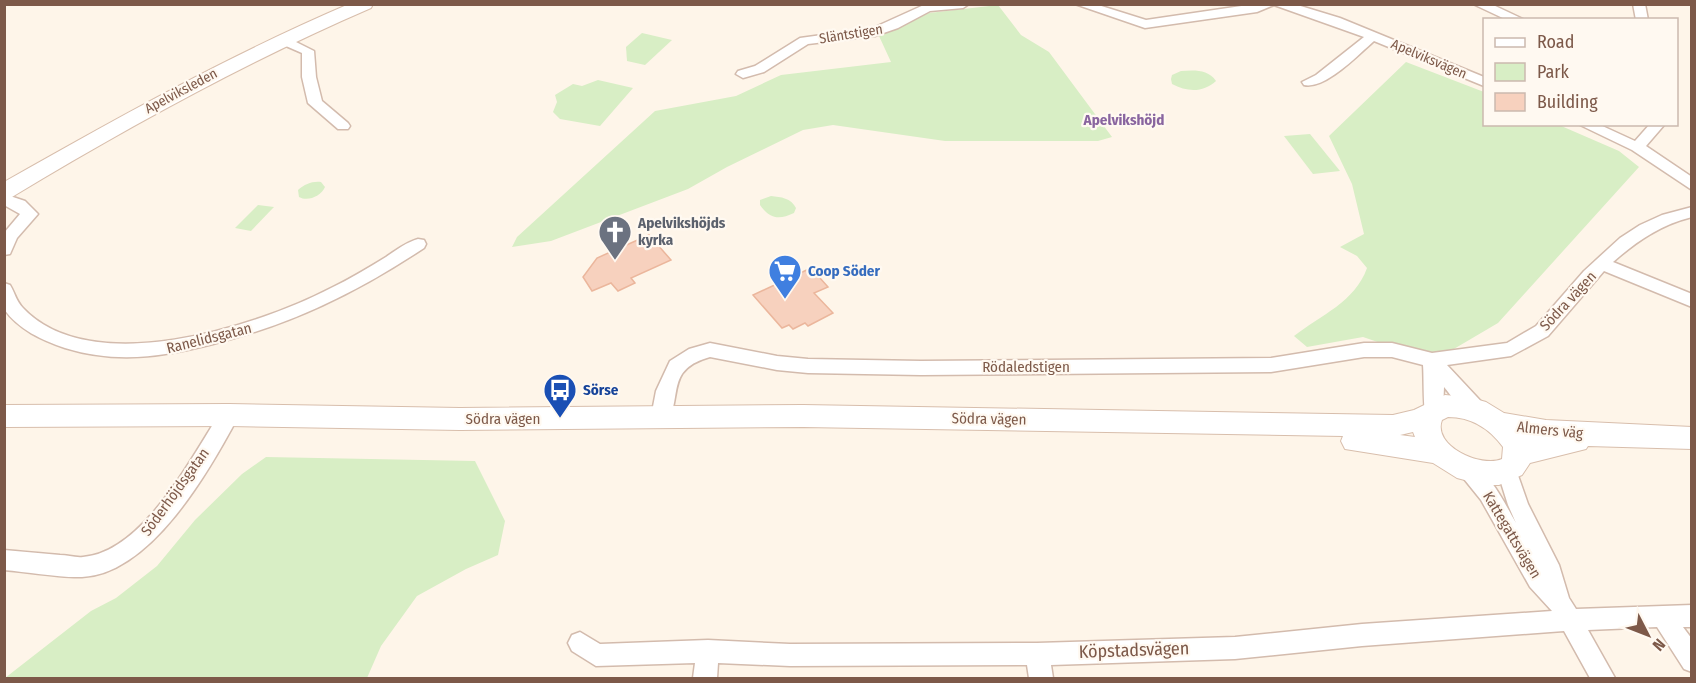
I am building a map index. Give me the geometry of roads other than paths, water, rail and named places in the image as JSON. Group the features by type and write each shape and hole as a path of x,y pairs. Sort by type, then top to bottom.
{"street":[{"name":"Apelviksleden","path":"4,192 123,121 284,40 365,4"},
{"name":"Släntstigen","path":"743,74 757,72 797,44 805,41 875,32 927,8 963,4"},
{"path":"1081,4 1146,24 1257,8 1269,4"},
{"name":"Apelviksvägen","path":"1280,4 1311,9 1483,81"},
{"path":"1479,4 1514,18"},
{"name":"Apelviksvägen","path":"1309,82 1321,78 1373,36"},
{"path":"284,40 308,51 309,77 315,103 343,126"},
{"path":"1590,126 1654,156 1692,185"},
{"path":"1637,147 1656,126"},
{"path":"4,199 19,205 30,213 18,225 4,250"},
{"name":"Södra vägen","path":"1432,360 1494,353 1526,343 1542,332 1623,243 1641,230 1692,212"},
{"name":"Ranelidsgatan","path":"4,289 6,299 14,310 33,327 52,337 99,348 160,350 258,326 306,308 344,289 418,244"},
{"path":"1602,264 1692,301"},
{"name":"Rödaledstigen","path":"661,417 665,391 677,366 695,354 710,350 777,363 852,367 1250,366 1378,349 1432,360"},
{"path":"1432,360 1462,396 1492,418 1514,441 1512,462 1489,474 1466,469 1438,452 1426,432 1436,400 1432,360"},
{"path":"1431,413 1444,406 1460,406 1492,418"},
{"name":"Södra vägen","path":"4,416 229,415 460,419 895,417 1394,426 1420,420 1431,413"},
{"name":"Söderhöjdsgatan","path":"4,560 83,567 109,561 131,548 150,530 169,505 229,415"},
{"name":"Almers väg","path":"1492,418 1542,430 1692,438"},
{"name":"Södra vägen","path":"1110,422 1212,435 1380,442 1438,452"},
{"name":"Almers väg","path":"1512,462 1603,435"},
{"name":"Kattegattsvägen","path":"1512,462 1518,505 1551,572 1565,611 1603,678"},
{"name":"Kattegattsvägen","path":"1466,469 1488,494 1538,580 1565,611"},
{"name":"Köpstadsvägen","path":"580,643 596,654 648,656 708,651 812,655 1037,654 1235,648 1565,611 1692,616"},
{"path":"1663,616 1692,661"},
{"path":"705,678 708,651"},
{"path":"1037,654 1041,678"}],"place":[{"name":"Apelvikshöjds kyrka","path":"615,261"},
{"name":"Coop Söder","path":"785,300"},
{"name":"Sörse","path":"560,419"}],"district":[{"name":"Apelvikshöjd","path":"1124,120"}]}
